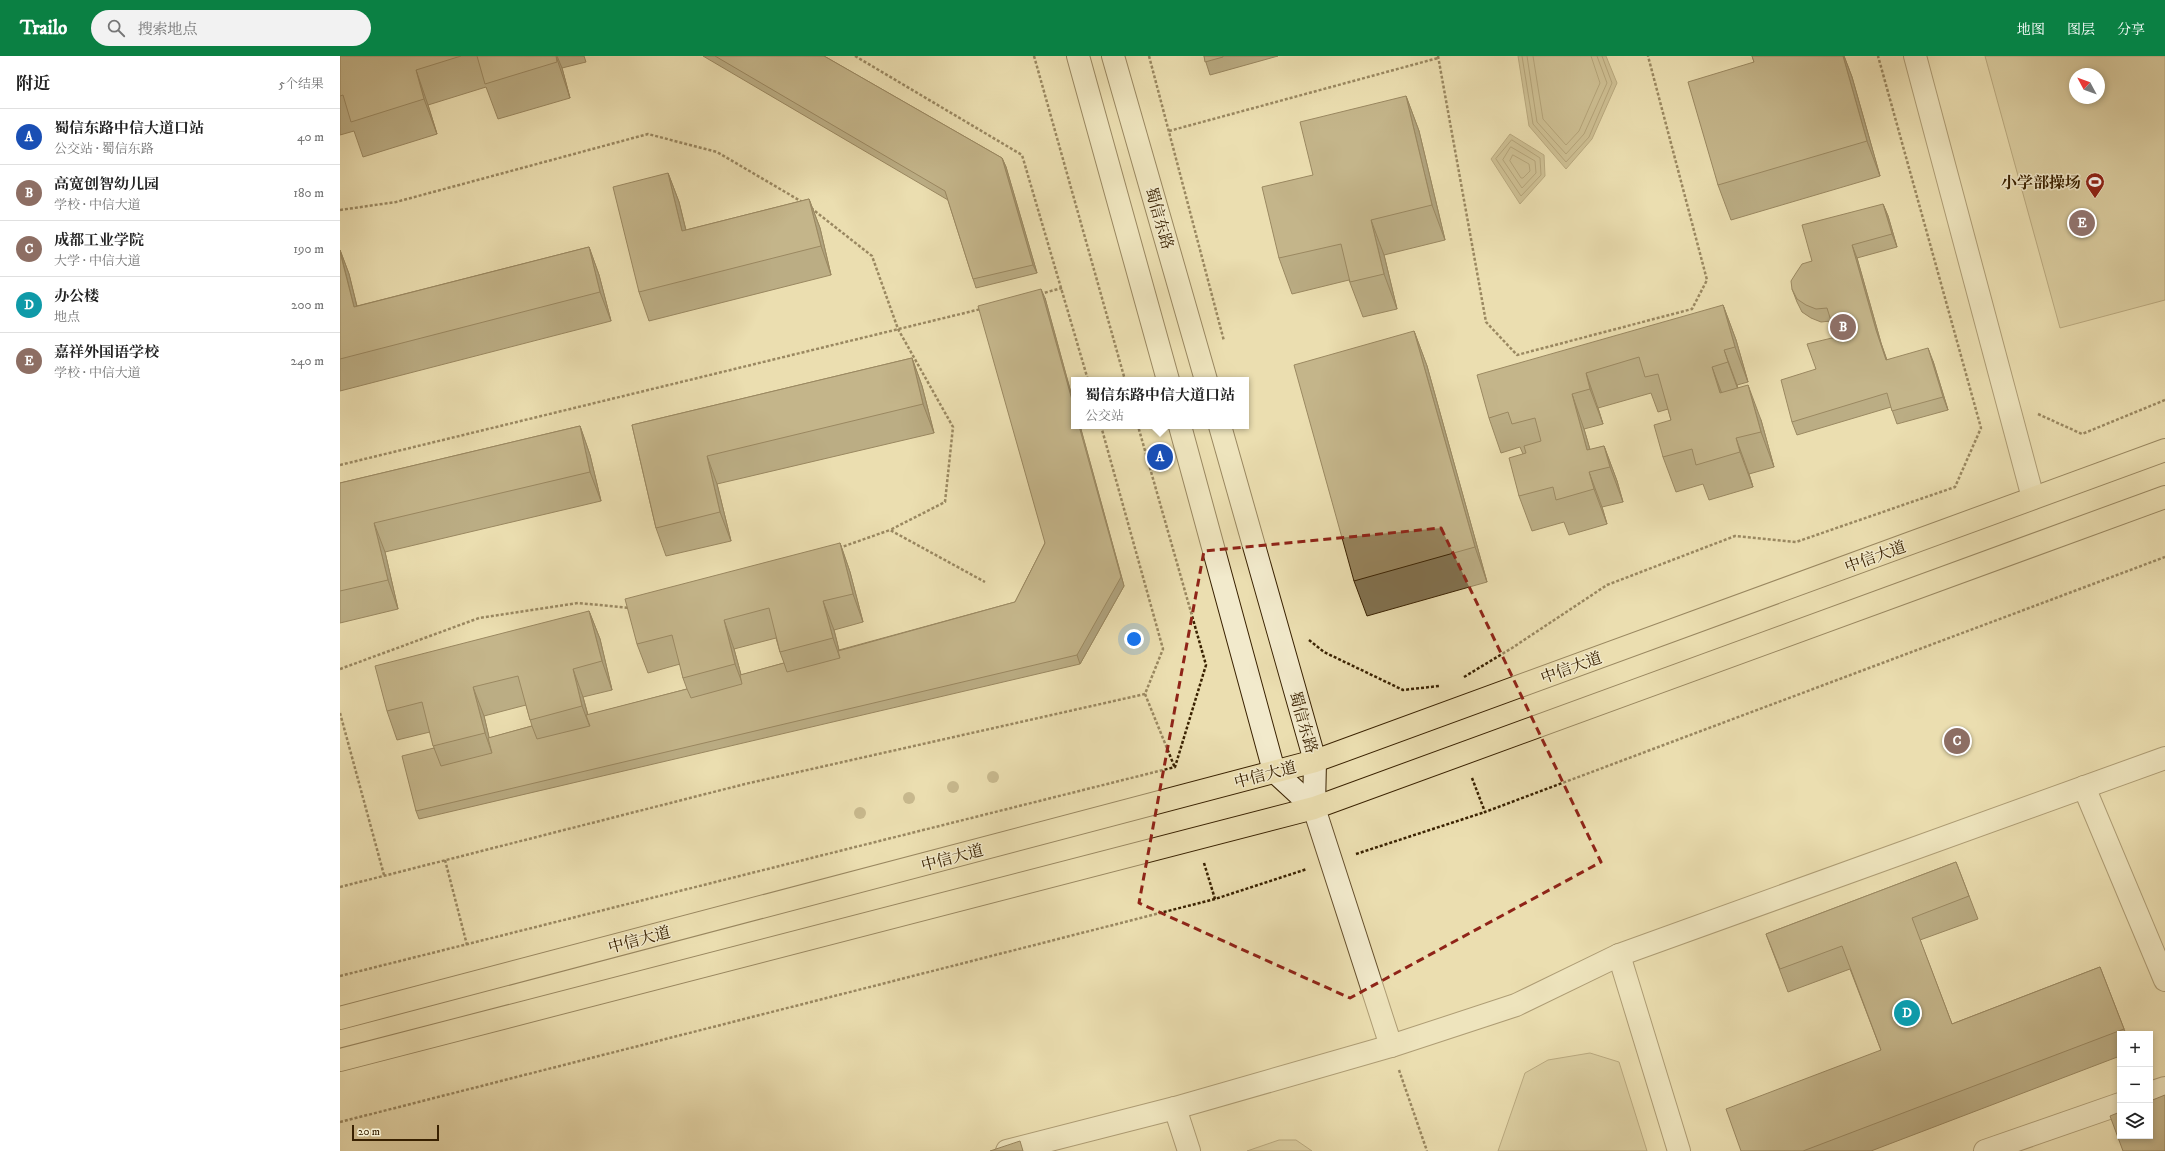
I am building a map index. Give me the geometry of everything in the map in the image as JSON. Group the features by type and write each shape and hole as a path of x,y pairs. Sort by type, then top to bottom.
{"main road":[{"name":"中信大道","path":"340,1018 1315,761 2165,450"},
{"path":"340,1060 1314,808 2165,497"}],"street":[{"path":"1078,56 1167,377"},
{"name":"蜀信东路","path":"1114,56 1205,377"},
{"path":"1915,56 2034,498"},
{"path":"1181,429 1274,771 1314,808 1391,1046"},
{"name":"蜀信东路","path":"1221,429 1315,761 1314,808"},
{"path":"1007,1151 1175,1108 1391,1046 1516,1005 1618,955 2165,758"},
{"path":"2084,787 2165,980"},
{"path":"1618,955 1679,1151"},
{"path":"2153,1092 2165,1088"},
{"path":"1984,1151 2117,1105"},
{"path":"1175,1108 1189,1151"}],"path":[{"path":"855,56 1022,155 1087,377"},
{"path":"1034,56 1125,377"},
{"path":"1149,56 1225,342"},
{"path":"1169,131 1438,57 1486,322 1517,355 1692,309 1707,280 1648,56"},
{"path":"1463,677 1512,648 1607,585 1735,536 1796,542 1955,487 1981,428 1878,56"},
{"path":"340,210 396,202 648,134 717,152 808,205 872,256 898,329 953,428 945,502 890,530 832,550"},
{"path":"1032,296 1062,288"},
{"path":"340,465 988,307"},
{"path":"2031,412 2082,434 2165,400"},
{"path":"1102,429 1163,649 1145,694 1175,767"},
{"path":"1139,429 1206,665 1175,767"},
{"path":"890,530 985,582"},
{"path":"1462,753 1485,812 2165,557"},
{"path":"340,669 479,618 578,603 633,608"},
{"path":"1307,639 1324,652 1403,690 1443,686"},
{"path":"1436,686 1446,713"},
{"path":"340,887 745,784 1145,694"},
{"path":"340,713 384,875"},
{"path":"340,976 1175,767"},
{"path":"445,860 467,945"},
{"path":"340,1122 1215,899"},
{"path":"1391,1046 1427,1151"}],"highlighted area":[{"path":"1441,528 1601,862 1350,998 1139,903 1204,551"}],"shaded area":[{"name":"小学部操场","path":"1985,56 2165,56 2165,300 2060,328"},
{"path":"1590,1053 1619,1062 1647,1151 1498,1151 1525,1073 1548,1060"},
{"path":"1279,1140 1296,1140 1312,1151 1247,1151"}],"water":[{"path":"1518,56 1606,56 1617,83 1592,139 1566,169 1529,126"},
{"path":"1510,134 1544,155 1545,176 1520,204 1491,159"}],"building":[{"path":"340,56 461,56 416,70 424,99 351,122 343,95 340,96"},
{"path":"477,56 556,56 557,62 485,84"},
{"path":"715,56 824,56 1002,158 1033,265 973,279 945,191"},
{"path":"1204,56 1223,56 1223,57 1205,62"},
{"path":"1752,56 1843,56 1867,141 1718,185 1688,82 1754,62"},
{"path":"1406,96 1432,205 1371,220 1384,274 1350,282 1341,244 1279,258 1262,187 1313,175 1300,122"},
{"path":"668,173 682,231 809,199 821,246 639,292 613,187"},
{"path":"1883,204 1892,234 1852,245 1876,330 1886,360 1928,348 1943,397 1892,411 1887,393 1792,422 1781,380 1816,369 1807,344 1836,337 1827,308 1816,309 1806,305 1797,299 1792,289 1791,281 1802,264 1812,261 1802,225"},
{"path":"589,247 600,292 340,359 340,252 354,307"},
{"path":"1041,289 1071,396 1071,429 1080,429 1121,577 1077,655 416,811 402,756 434,748 441,766 492,753 488,738 532,726 537,739 590,726 586,715 687,689 691,698 742,684 740,675 784,663 787,672 840,658 838,651 1015,602 1045,543 978,306"},
{"path":"1723,305 1735,347 1724,350 1728,362 1712,367 1720,393 1748,385 1761,432 1736,438 1740,452 1696,465 1692,449 1663,457 1654,425 1671,420 1658,374 1645,377 1639,357 1586,373 1590,389 1572,394 1587,450 1604,446 1610,467 1589,472 1594,489 1556,500 1553,487 1519,496 1509,458 1526,453 1524,446 1541,441 1535,418 1512,424 1508,412 1489,418 1477,375"},
{"path":"1414,331 1475,547 1354,581 1294,365"},
{"path":"912,358 923,404 707,456 720,512 656,528 632,425"},
{"path":"580,426 590,472 374,523 388,580 340,591 340,483"},
{"path":"840,543 853,594 823,601 833,638 780,652 769,608 724,620 735,664 683,678 672,635 637,644 625,599"},
{"path":"589,611 602,661 573,669 582,706 530,720 518,676 473,687 485,733 433,746 422,702 387,711 375,666"},
{"path":"1956,862 1969,896 1912,918 1952,1024 2100,967 2124,1029 1803,1151 1741,1151 1726,1109 1881,1050 1842,946 1780,969 1766,934"},
{"path":"2165,1095 2165,1151 2123,1151 2119,1139 2153,1139 2153,1100"},
{"path":"2117,1113 2117,1135 2110,1116"},
{"path":"1020,1141 1023,1151 990,1151"}],"place":[{"name":"小学部操场","path":"2095,199"},
{"name":"嘉祥外国语学校","path":"2082,223"},
{"name":"高宽创智幼儿园","path":"1843,327"},
{"name":"蜀信东路中信大道口站","path":"1160,457"},
{"name":"成都工业学院","path":"1957,741"},
{"name":"办公楼","path":"1907,1013"}]}
